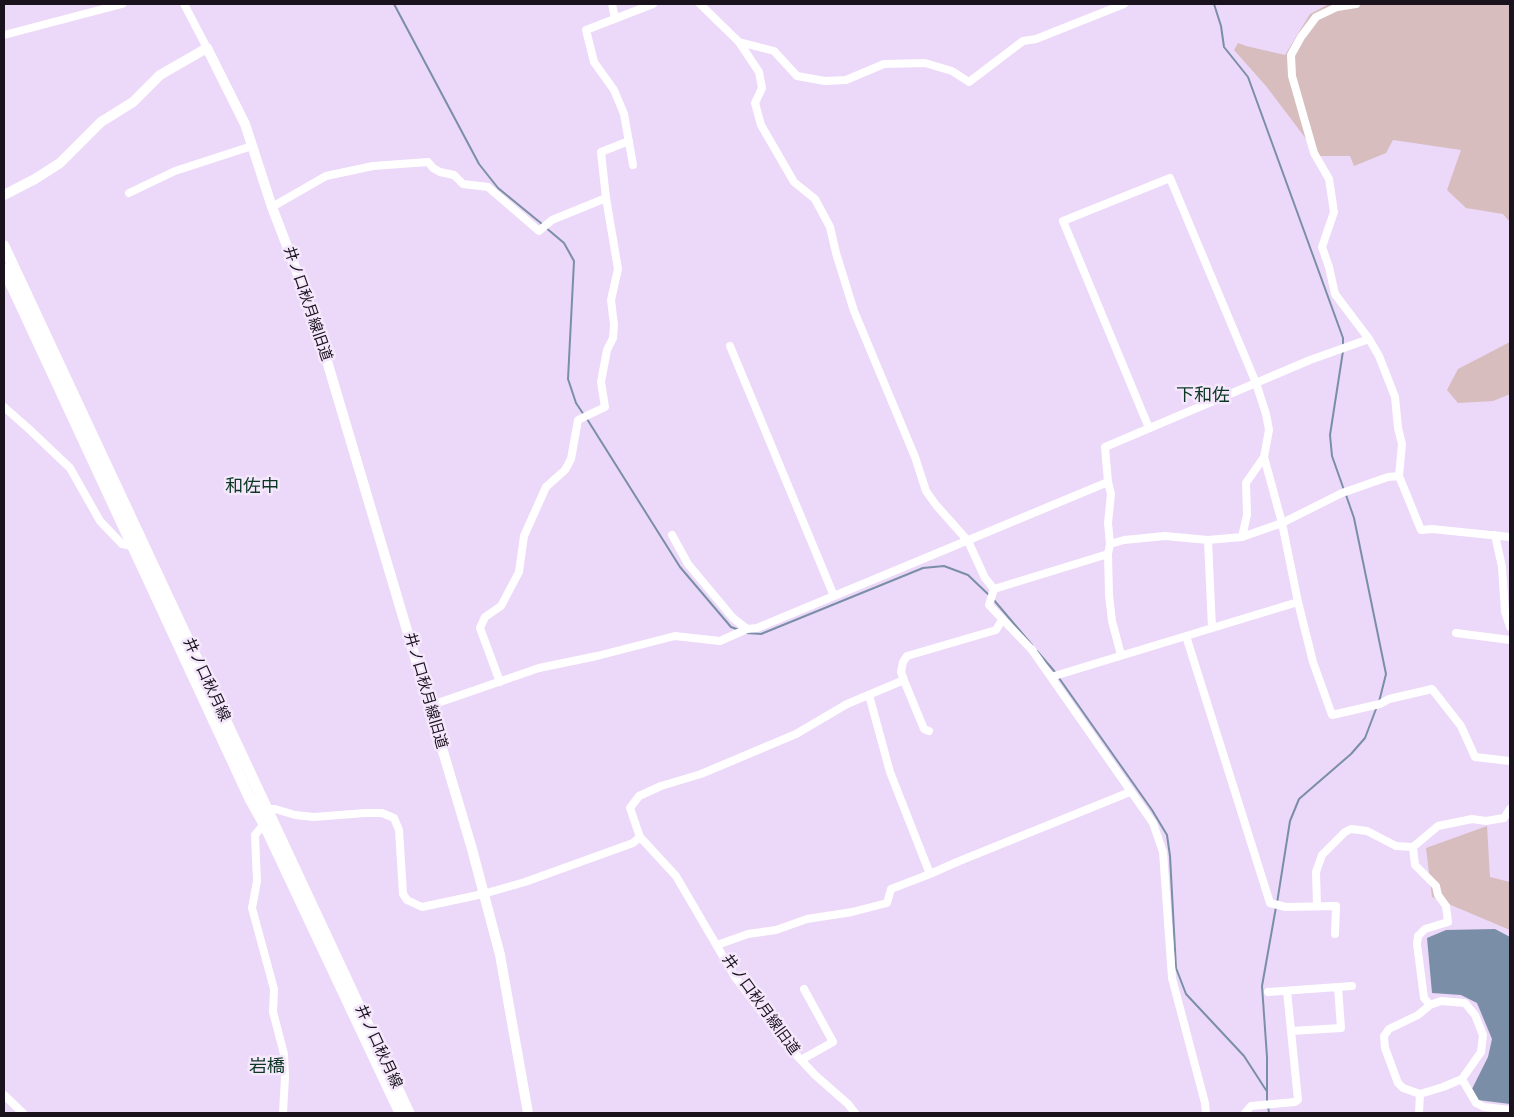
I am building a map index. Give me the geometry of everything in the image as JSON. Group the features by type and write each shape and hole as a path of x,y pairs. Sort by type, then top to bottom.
{"main road":[{"name":"井ノ口秋月線","path":"4,246 137,543"},
{"name":"井ノ口秋月線","path":"4,269 409,1113"},
{"name":"井ノ口秋月線","path":"262,809 264,824 400,1113"}],"street":[{"path":"4,35 122,4"},
{"name":"井ノ口秋月線旧道","path":"184,4 245,124 272,207 313,314 484,894 500,955 528,1113"},
{"path":"612,4 615,18"},
{"path":"633,165 624,114 614,90 594,62 586,30 653,4"},
{"path":"700,4 739,42 759,72 762,88 755,103 761,125 794,182 815,199 830,227 836,254 854,311 915,457 926,491 968,541 985,578 994,591"},
{"path":"739,42 774,51 797,76 806,78 824,81 846,80 884,64 925,63 952,71 969,82 1023,42 1036,39 1124,4"},
{"path":"1356,4 1337,7 1316,17 1300,37 1291,55 1292,76 1314,154 1329,179 1334,212 1322,247 1335,294 1369,339 1379,356 1395,397 1398,428 1402,444 1398,476 1421,530 1432,529 1510,537"},
{"path":"4,195 60,163 102,122 133,102 160,75 208,48"},
{"path":"500,682 480,628 485,617 501,606 519,572 524,536 546,487 565,470 571,459 578,420 605,406 601,382 607,350 613,338 614,325 611,300 618,268 606,198 601,152 629,141"},
{"path":"129,193 175,171 252,146"},
{"path":"272,207 326,176 373,166 428,162 432,168 454,175 463,184 488,187 539,231 552,220 606,198"},
{"path":"1149,428 1063,221 1170,178 1256,383 1266,414 1269,430 1264,457 1246,483 1247,515 1242,536"},
{"path":"1121,655 1112,622 1110,604 1108,523 1111,494 1105,447 1256,383 1369,339"},
{"path":"730,346 834,596"},
{"path":"4,407 29,428 70,468 100,521 122,544 137,543"},
{"path":"1264,457 1282,523 1298,602 1313,662 1332,715 1432,689 1461,726 1475,757 1510,761"},
{"path":"1110,544 1124,540 1165,536 1208,540 1242,536 1282,523 1342,493 1388,477 1398,476"},
{"path":"429,706 539,668 597,656 676,636 720,640 733,636 747,628 756,628 1108,482"},
{"path":"672,535 688,564 733,618 747,628"},
{"path":"1495,535 1502,567 1505,612 1510,626"},
{"path":"1208,540 1212,628"},
{"path":"994,591 1108,554"},
{"path":"994,591 989,605 1032,650 1153,823 1163,852 1172,978 1205,1102 1206,1113"},
{"path":"1051,677 1298,602"},
{"path":"929,731 924,729 903,678 901,672 903,662 907,656 996,630 1002,620"},
{"path":"1456,633 1510,640"},
{"path":"1186,636 1270,903 1286,907 1336,906 1335,934"},
{"path":"262,809 275,809 295,815 314,817 382,813 394,818 399,830 403,894 407,900 422,907 484,894 534,879 633,843 640,837 630,808 639,796 661,786 701,774 796,734 847,704 904,680 903,678"},
{"path":"869,695 890,772 930,874"},
{"path":"717,945 748,934 776,930 807,920 852,912 887,903 891,889 1130,792"},
{"path":"1317,906 1316,872 1322,855 1345,832 1351,829 1367,830 1396,846 1413,847 1438,826 1472,819 1486,821 1504,818 1510,809"},
{"path":"264,824 255,835 257,881 252,908 274,988 273,1012 284,1054 283,1113"},
{"name":"井ノ口秋月線旧道","path":"640,837 676,876 736,976 786,1044 855,1113"},
{"path":"1413,847 1414,865 1436,886 1438,896 1446,906 1448,922 1424,929 1418,936 1417,944 1424,998 1430,1005"},
{"path":"1268,992 1352,986"},
{"path":"1291,1031 1341,1028 1338,987"},
{"path":"800,1060 832,1042 804,990"},
{"path":"1245,1113 1251,1106 1298,1100 1287,991"},
{"path":"1441,1001 1465,1003 1475,1015 1483,1034 1481,1052 1462,1079 1420,1094 1403,1088 1398,1083 1385,1048 1384,1036 1389,1028 1418,1015 1430,1005 1441,1001"},
{"path":"1462,1079 1476,1103 1484,1107 1510,1110"},
{"path":"1419,1113 1420,1094"},
{"path":"4,1095 23,1113"},
{"path":"1274,1104 1275,1113"}],"shaded area":[{"path":"1329,4 1510,4 1510,222 1503,214 1466,208 1447,190 1461,150 1393,140 1386,153 1354,166 1350,156 1319,156 1266,86 1234,50 1238,43 1285,55 1310,14"},
{"path":"1510,342 1510,394 1493,401 1458,403 1447,390 1458,369"},
{"path":"1487,826 1490,877 1510,882 1510,930 1432,897 1426,848"}],"water":[{"path":"1495,929 1510,937 1510,1104 1478,1100 1472,1089 1488,1057 1492,1039 1477,1003 1461,995 1432,993 1427,938 1446,930"}],"waterway":[{"path":"394,4 479,164 498,188 542,224"},
{"path":"1214,4 1221,26 1224,47 1248,77 1343,338 1343,346"},
{"path":"545,227 564,243 574,261 568,379 576,403 584,415"},
{"path":"1343,351 1330,435 1332,456 1344,490"},
{"path":"587,419 680,567 731,627 739,630"},
{"path":"1346,495 1354,518 1386,674 1379,702"},
{"path":"746,633 761,634 923,568 944,566 968,575 990,596"},
{"path":"993,599 1032,645"},
{"path":"1037,651 1055,672"},
{"path":"1059,678 1152,810 1167,835 1170,856 1176,968 1186,994 1244,1056 1266,1090"},
{"path":"1277,903 1290,821 1299,799 1351,754 1365,738 1376,709"},
{"path":"1267,1101 1267,1057 1262,986 1276,907"},
{"path":"1268,1106 1269,1113"}],"district":[{"name":"下和佐","path":"1203,396"},
{"name":"和佐中","path":"252,487"},
{"name":"岩橋","path":"267,1067"}]}
